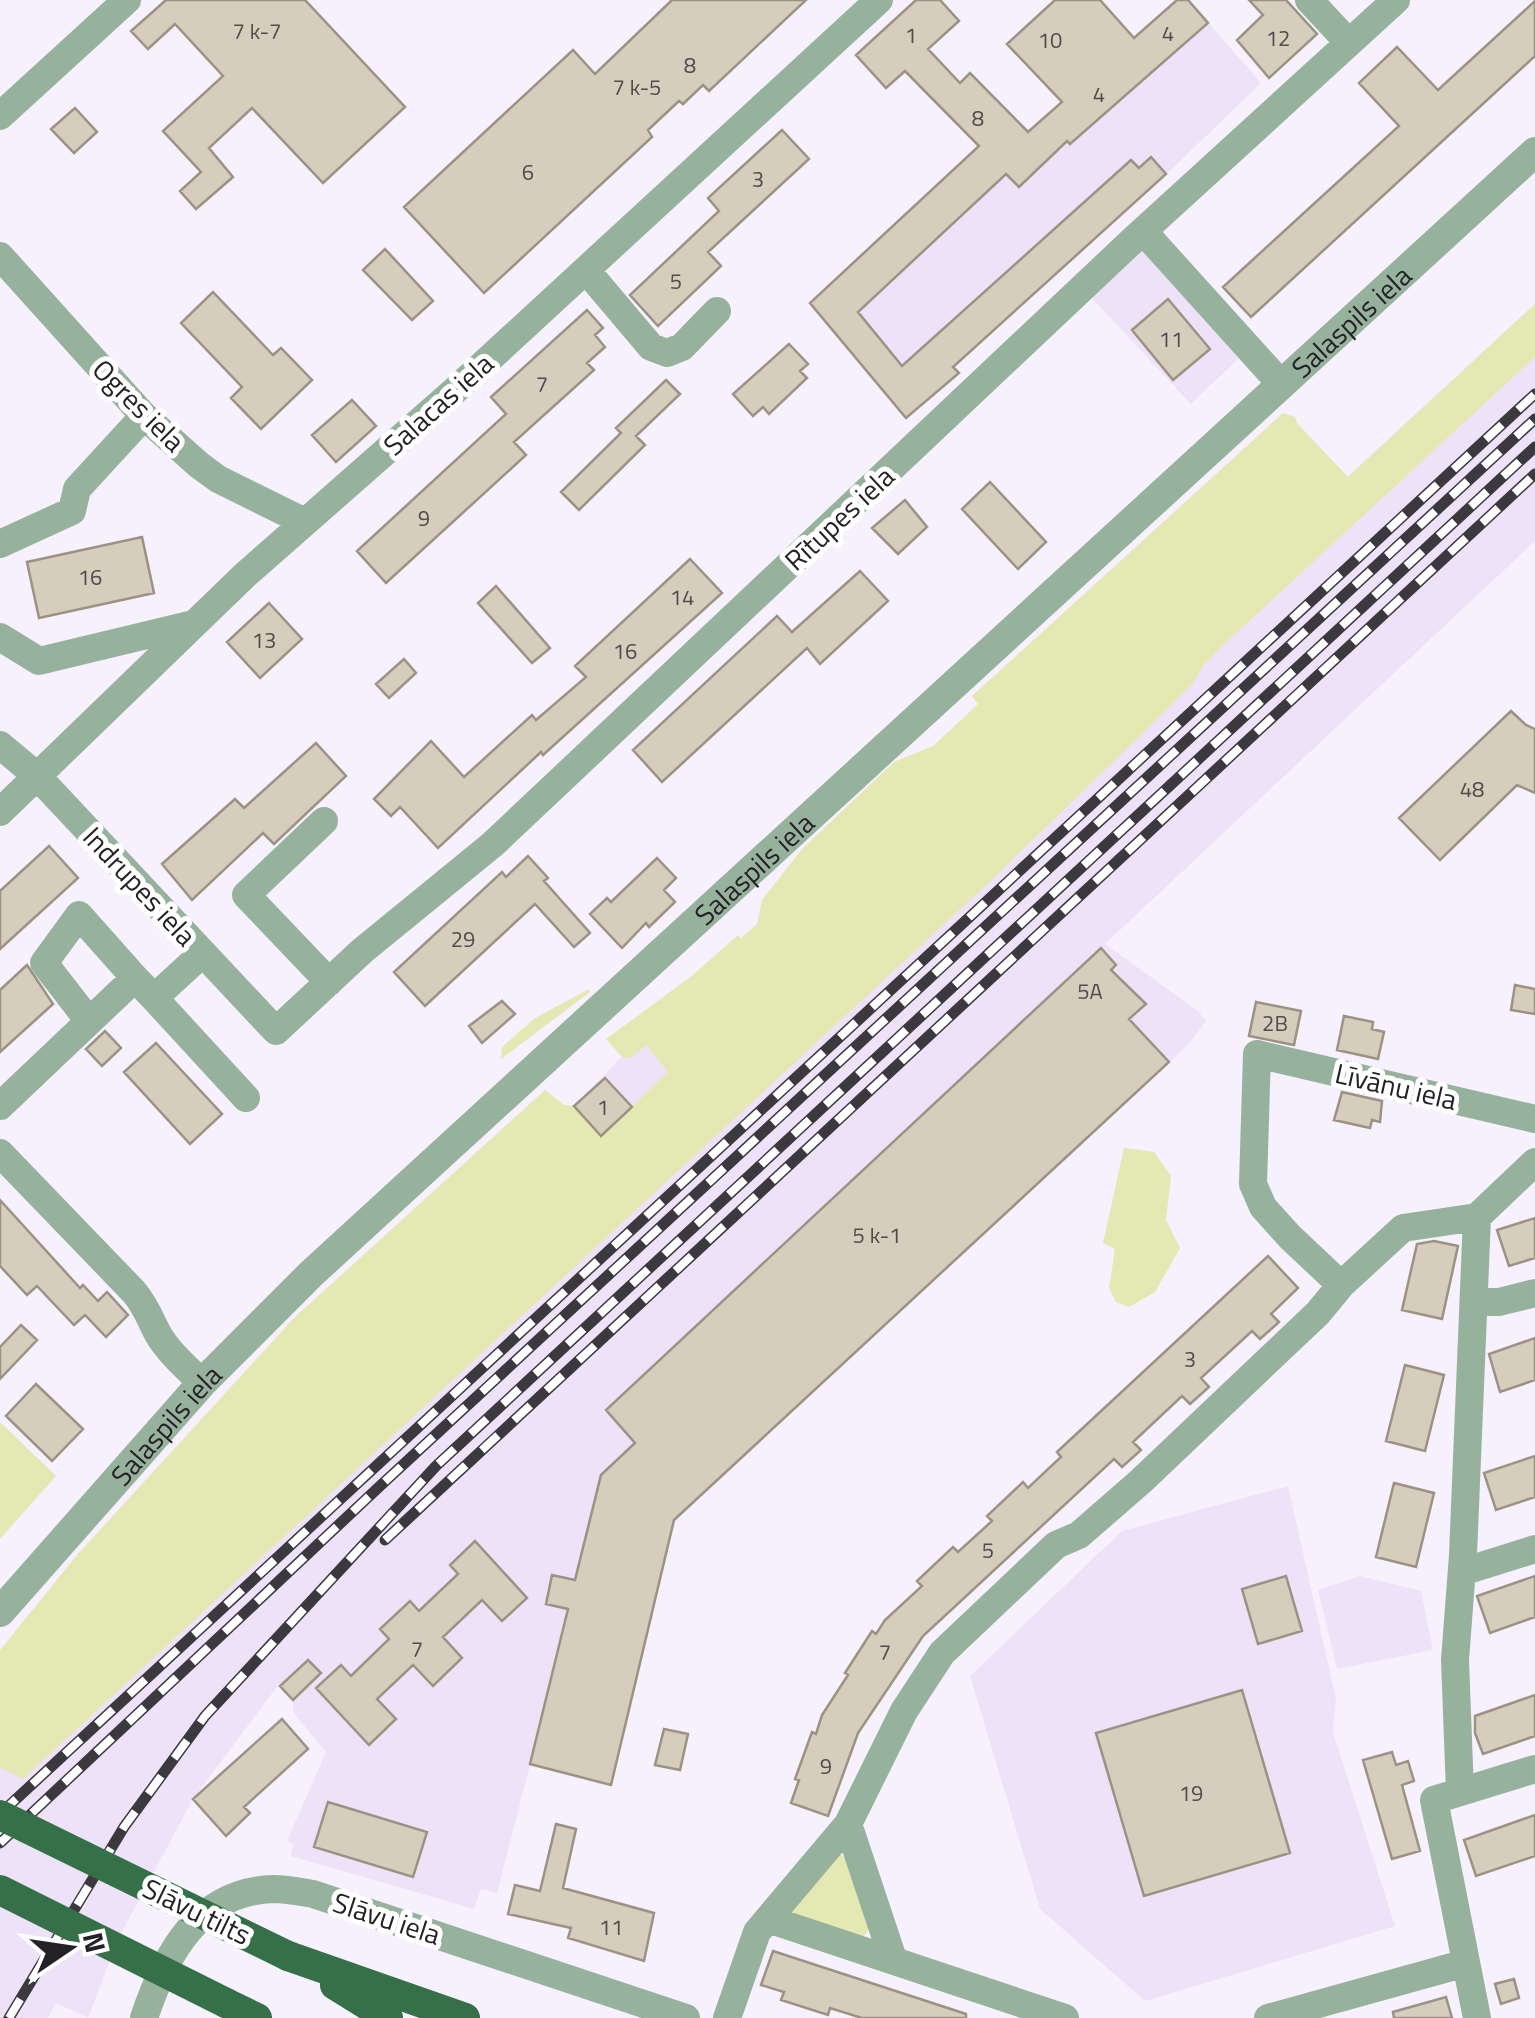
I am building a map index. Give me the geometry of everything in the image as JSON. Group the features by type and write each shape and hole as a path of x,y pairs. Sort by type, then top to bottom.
{"highway":[{"name":"Slāvu tilts","path":"0,1815 288,1956 388,2018"},
{"path":"0,1890 258,2018"},
{"path":"288,1956 465,2018"}],"street":[{"path":"0,116 127,0"},
{"name":"Salacas iela","path":"0,812 305,522 879,0"},
{"path":"1309,0 1349,43"},
{"name":"Rītupes iela","path":"276,1031 493,844 1143,231 1396,0"},
{"name":"Salaspils iela","path":"0,1612 202,1383 312,1272 1535,152"},
{"path":"1143,231 1282,384"},
{"name":"Ogres iela","path":"0,256 144,416 218,479 305,522"},
{"path":"586,270 651,347 667,353 682,347 717,311"},
{"path":"0,544 72,510 77,489 144,416"},
{"path":"0,637 40,661 196,623"},
{"name":"Indrupes iela","path":"0,744 37,776 276,1031"},
{"path":"324,821 246,895 329,982"},
{"path":"89,1020 44,963 79,915 246,1098"},
{"path":"0,1106 89,1020 203,953"},
{"name":"Līvānu iela","path":"1341,1284 1290,1237 1264,1207 1252,1184 1257,1054 1535,1120"},
{"path":"0,1153 141,1300 170,1350 202,1383"},
{"path":"727,2018 757,1932 848,1824 904,1711 942,1652 1056,1545 1078,1535 1141,1481 1403,1228 1477,1217 1535,1162"},
{"path":"1460,1792 1455,1660 1477,1217"},
{"path":"1474,1302 1500,1302 1535,1293"},
{"path":"1462,1572 1535,1549"},
{"path":"1477,2018 1434,1800 1535,1769"},
{"path":"848,1824 894,1959"},
{"name":"Slāvu iela","path":"144,2018 156,1981 174,1946 209,1910 242,1895 274,1889 314,1894 686,2018"},
{"path":"768,1918 1065,2018"},
{"path":"1268,2018 1466,1962"}],"shaded area":[{"path":"1177,0 1188,0 1261,83 954,366 959,373 906,418 810,303 979,146 938,104 970,73 1028,132"},
{"path":"1146,241 1245,352 1191,404 1088,294"},
{"path":"1535,304 1535,541 1105,944 1198,1011 1206,1021 1188,1045 674,1520 611,1785 530,1765 497,1893 481,1889 474,1909 291,1856 293,1844 287,1841 326,1752 293,1712 293,1700 320,1672 307,1659 276,1688 193,1799 118,1939 88,2018 56,2003 48,2018 0,2018 0,1738 574,1106 648,1030 1347,477"},
{"path":"1288,1486 1336,1699 1333,1732 1395,1926 1145,2001 1040,1909 970,1676 1122,1531"},
{"path":"1360,1576 1421,1591 1433,1650 1337,1669 1318,1590"}],"green space":[{"path":"1535,304 1535,357 1220,648 1193,683 983,888 23,1779 0,1767 0,1650 77,1555 295,1317 545,1090 564,1105 574,1106 602,1135 668,1072 646,1045 630,1058 623,1058 606,1039 757,924 762,900 802,849 894,762 933,746 978,704 972,696 1283,413 1295,417 1348,477"},
{"path":"589,989 501,1059 502,1047 535,1018"},
{"path":"1124,1148 1154,1152 1171,1176 1166,1220 1180,1248 1155,1292 1129,1307 1116,1302 1109,1288 1115,1249 1103,1243"},
{"path":"0,1422 56,1476 0,1539"},
{"path":"841,1854 848,1862 869,1930 863,1937 790,1914 830,1859"}],"building":[{"path":"166,0 305,0 405,107 323,183 252,108 209,148 233,177 196,209 180,191 201,172 163,131 223,76 175,24 148,49 131,31"},
{"path":"672,0 806,0 709,91 703,85 683,104 679,101 648,130 652,137 484,293 404,207 573,50 595,74"},
{"path":"916,0 940,0 959,21 928,49 960,83 970,73 1028,132 1062,102 1007,44 1055,0 1100,0 1134,38 1177,0 1188,0 1208,23 1070,144 1067,141 1019,187 1006,174 858,312 902,366 1131,160 1139,168 1151,157 1166,174 953,367 959,373 906,418 810,303 979,146 905,71 886,88 856,55"},
{"path":"1249,0 1286,0 1317,34 1269,78 1237,40 1263,15"},
{"path":"1535,1 1535,56 1251,317 1223,287 1399,126 1359,83 1397,47 1438,90"},
{"path":"75,108 97,132 74,153 51,129"},
{"path":"782,130 809,159 708,252 721,266 658,326 630,295 719,211 708,198"},
{"path":"385,249 433,301 412,320 363,270"},
{"path":"213,292 273,355 281,348 312,380 261,429 231,398 242,387 181,323"},
{"path":"1168,299 1210,349 1173,380 1132,330"},
{"path":"587,310 603,328 595,335 605,347 587,363 594,370 514,442 526,455 386,583 357,551 506,414 491,397"},
{"path":"789,344 808,364 800,371 807,378 769,414 763,407 753,416 733,394"},
{"path":"666,380 680,394 636,436 645,445 579,510 561,492 621,433 616,428"},
{"path":"352,400 376,426 336,462 312,435"},
{"path":"990,482 1046,542 1018,569 962,509"},
{"path":"905,500 927,527 898,554 872,528"},
{"path":"142,537 154,593 39,618 27,562"},
{"path":"690,559 722,593 438,848 400,807 391,816 374,799 431,741 464,777 532,715 536,720 586,677 575,666"},
{"path":"860,571 888,601 820,664 807,648 662,782 633,750 777,616 792,632"},
{"path":"496,586 550,648 532,663 478,603"},
{"path":"269,603 302,639 260,678 227,642"},
{"path":"404,659 416,673 389,698 376,684"},
{"path":"1511,711 1535,729 1535,793 1517,785 1440,860 1399,818"},
{"path":"316,743 346,776 274,844 263,833 192,900 162,864 235,799 244,808"},
{"path":"49,846 78,878 0,949 0,891"},
{"path":"528,856 548,878 544,881 590,933 574,947 535,904 425,1006 394,972 502,872 506,877"},
{"path":"657,858 676,878 664,890 675,902 649,927 646,923 622,948 590,914 607,898 611,902"},
{"path":"1101,948 1116,965 1111,970 1146,1004 1129,1019 1169,1062 674,1520 611,1785 530,1764 568,1609 546,1604 552,1575 575,1580 601,1475 635,1443 606,1410"},
{"path":"27,965 53,1004 0,1052 0,990"},
{"path":"1515,985 1535,989 1535,1014 1511,1010"},
{"path":"502,1001 515,1014 482,1043 469,1026"},
{"path":"1256,1002 1301,1011 1294,1045 1249,1036"},
{"path":"1344,1016 1373,1022 1372,1029 1384,1032 1378,1059 1337,1050"},
{"path":"105,1031 121,1048 102,1066 86,1049"},
{"path":"156,1043 222,1114 190,1144 124,1072"},
{"path":"605,1078 632,1107 601,1136 574,1106"},
{"path":"1342,1092 1382,1101 1380,1122 1372,1120 1370,1128 1334,1120"},
{"path":"0,1200 80,1288 83,1285 98,1301 107,1292 128,1315 106,1337 85,1315 74,1325 37,1286 27,1295 0,1266"},
{"path":"1535,1218 1535,1258 1509,1266 1497,1230"},
{"path":"1434,1241 1458,1246 1442,1319 1402,1310 1417,1244"},
{"path":"1268,1256 1298,1288 1271,1314 1279,1322 1260,1339 1252,1331 1201,1378 1209,1387 1190,1404 1182,1396 1133,1442 1141,1450 1122,1467 1114,1459 923,1636 858,1733 828,1816 791,1803 812,1732 816,1734 822,1715 872,1631 876,1634 885,1620 922,1586 917,1581 953,1547 958,1552 992,1521 987,1516 1023,1482 1028,1488 1061,1457 1057,1452"},
{"path":"21,1325 37,1340 0,1379 0,1347"},
{"path":"1535,1338 1535,1380 1500,1392 1489,1354"},
{"path":"1405,1365 1444,1375 1425,1451 1386,1441"},
{"path":"36,1384 83,1429 52,1461 6,1416"},
{"path":"1535,1456 1535,1497 1496,1510 1484,1473"},
{"path":"1394,1483 1434,1493 1416,1567 1376,1557"},
{"path":"475,1541 527,1598 502,1621 482,1600 443,1637 462,1658 433,1686 413,1665 377,1699 396,1719 369,1745 316,1688 341,1665 351,1676 389,1639 380,1629 410,1601 419,1611 458,1574 450,1565"},
{"path":"1286,1576 1302,1631 1258,1644 1242,1589"},
{"path":"1535,1576 1535,1617 1490,1633 1477,1596"},
{"path":"308,1660 321,1673 293,1700 280,1686"},
{"path":"1242,1690 1290,1853 1144,1896 1096,1733"},
{"path":"1535,1695 1535,1736 1483,1754 1475,1733 1475,1716"},
{"path":"282,1719 308,1749 244,1807 250,1813 226,1836 193,1799"},
{"path":"664,1729 688,1734 680,1770 655,1765"},
{"path":"1392,1752 1396,1765 1408,1761 1414,1781 1402,1785 1420,1851 1392,1859 1363,1760"},
{"path":"328,1802 427,1832 413,1877 314,1847"},
{"path":"1535,1815 1535,1856 1476,1876 1464,1840"},
{"path":"556,1824 576,1829 563,1888 654,1913 644,1961 568,1938 571,1928 508,1914 515,1885 540,1891"},
{"path":"773,1951 966,2014 966,2018 862,2018 830,2008 828,2015 781,2000 784,1992 761,1985"},
{"path":"1514,1979 1519,1998 1501,2004 1495,1984"},
{"path":"1446,1997 1452,2018 1394,2018 1393,2012"}],"railway":[{"path":"0,1814 1535,394"},
{"path":"0,1843 380,1486 1535,419"},
{"path":"9,2018 124,1827 205,1716 436,1466 1535,447"},
{"path":"385,1540 1535,474"}]}
